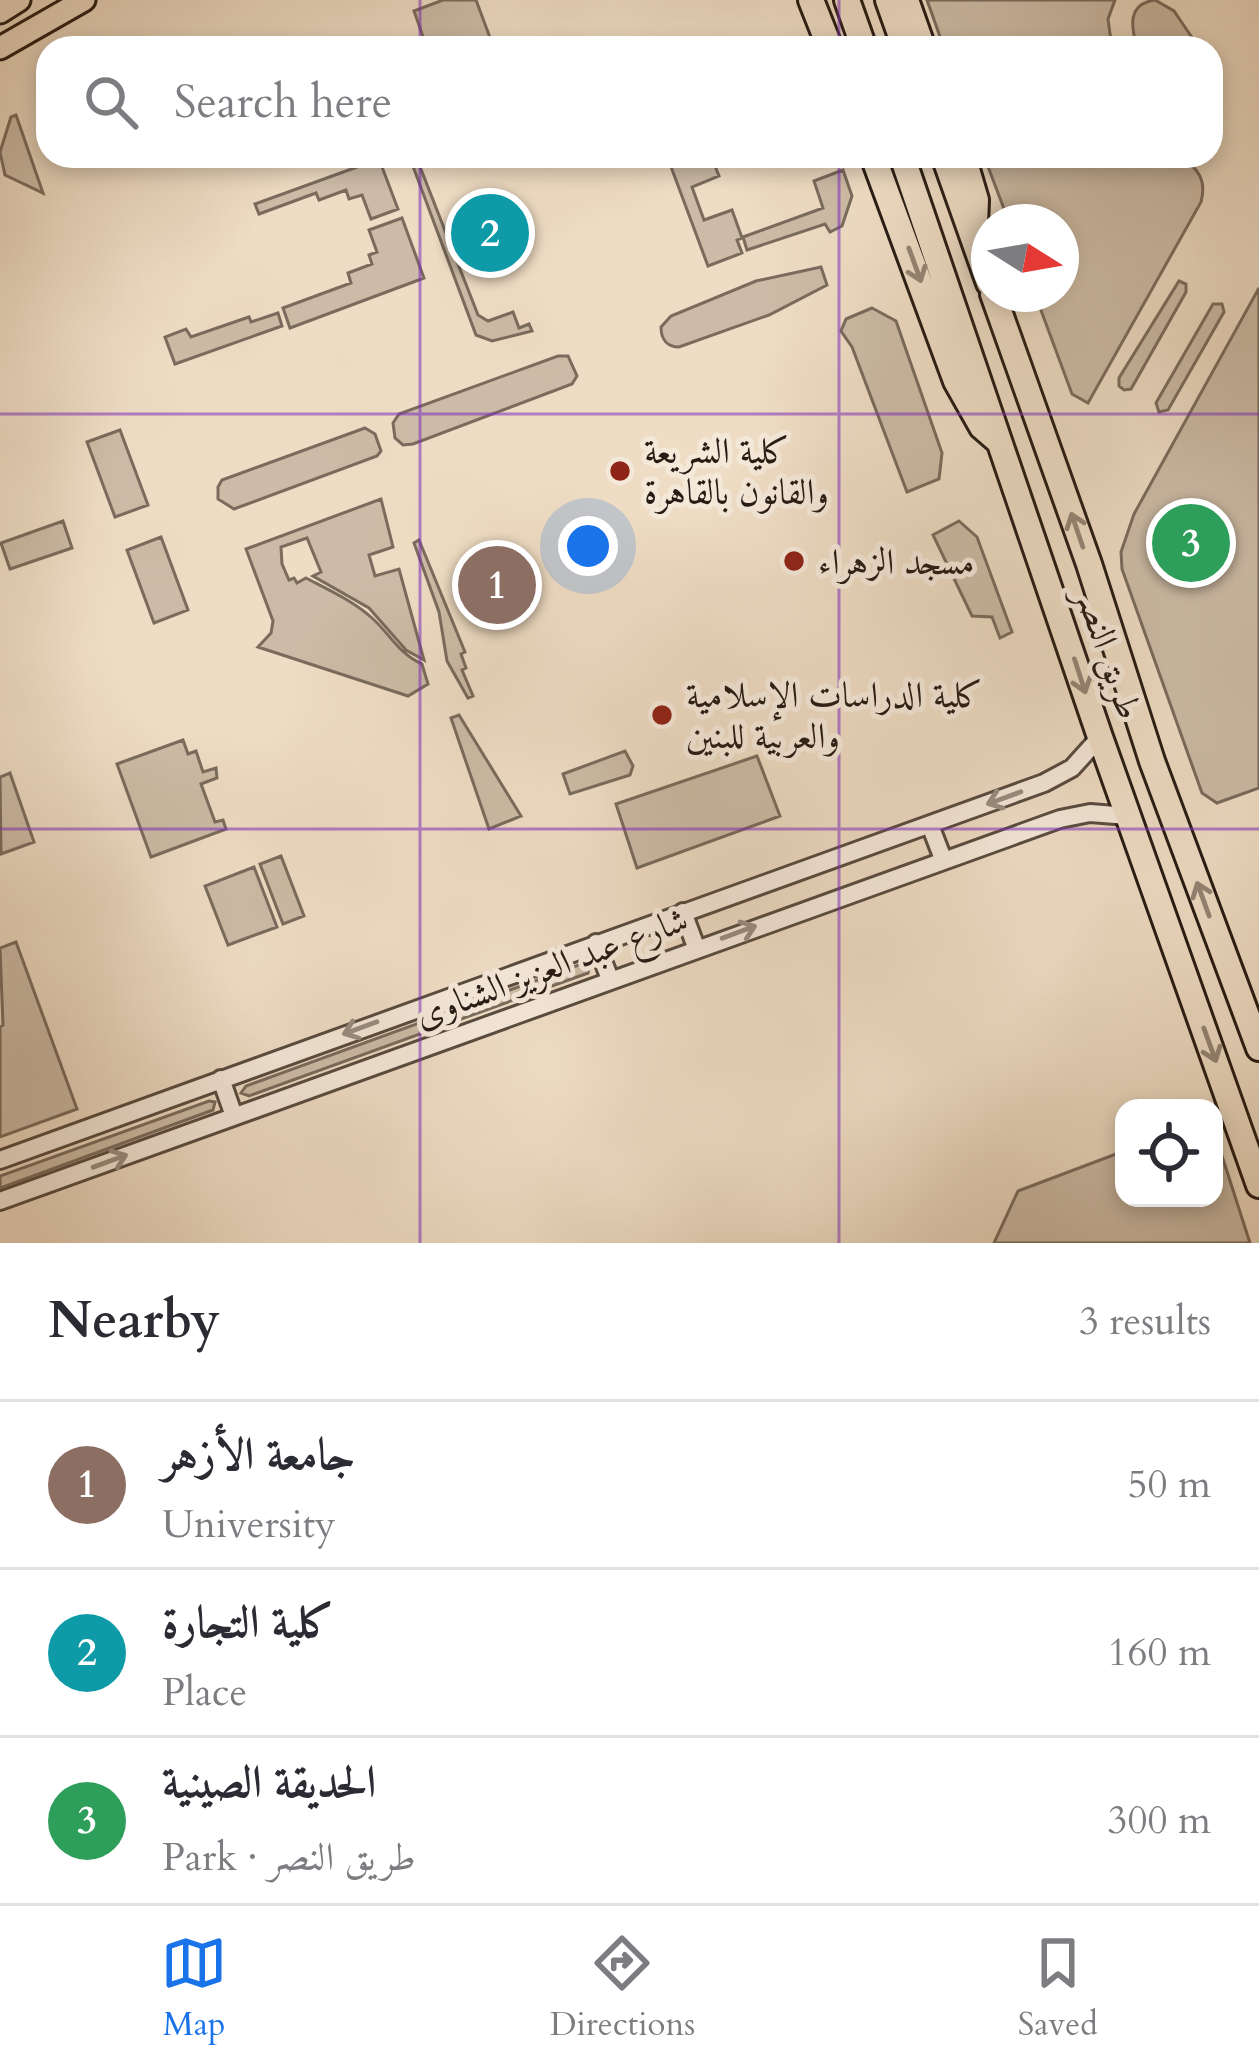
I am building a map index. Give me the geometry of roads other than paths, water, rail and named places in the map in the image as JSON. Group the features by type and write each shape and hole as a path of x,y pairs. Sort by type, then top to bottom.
{"highway":[{"path":"811,0 825,36"},
{"path":"847,0 860,36"},
{"path":"888,0 901,36"},
{"path":"906,0 919,36"},
{"name":"طريق النصر","path":"877,168 956,381 982,427 1004,445 1100,736 1259,1185"},
{"path":"906,168 1004,445"},
{"path":"948,168 971,233"},
{"path":"966,168 976,204"},
{"name":"طريق النصر","path":"999,312 1089,563 1152,760 1259,1048"}],"main road":[{"path":"0,12 19,0"},
{"path":"0,48 84,0"}],"street":[{"name":"شارع عبد العزيز الشناوى","path":"0,1160 1054,779 1080,761 1100,736"},
{"name":"شارع عبد العزيز الشناوى","path":"0,1201 943,859 1078,813 1128,816"},
{"path":"930,825 943,859"},
{"path":"806,870 818,903"},
{"path":"683,912 696,947"},
{"path":"596,943 610,979"},
{"path":"221,1079 234,1116"}],"place":[{"name":"كلية التجارة","path":"490,233"},
{"name":"كلية الشريعة والقانون بالقاهرة","path":"620,471"},
{"name":"الحديقة الصينية","path":"1191,543"},
{"name":"مسجد الزهراء","path":"794,561"},
{"name":"جامعة الأزهر","path":"497,585"},
{"name":"كلية الدراسات الإسلامية والعربية للبنين","path":"662,715"}]}
